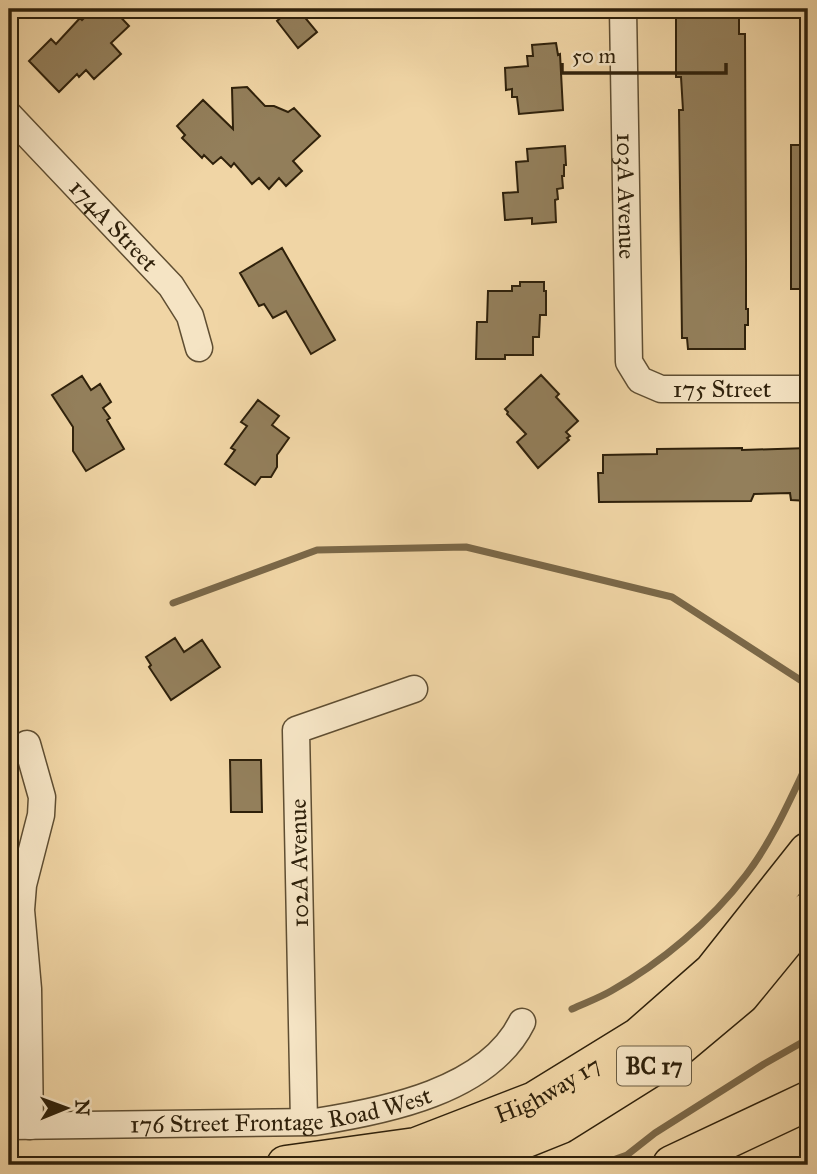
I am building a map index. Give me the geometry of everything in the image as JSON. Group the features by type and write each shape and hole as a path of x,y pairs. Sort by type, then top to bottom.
{"highway":[{"name":"Highway 17","path":"286,1165 416,1147 535,1101 639,1037 713,972 808,852"},
{"name":"Highway 17","path":"459,1165 561,1124 660,1062 740,995 808,912"},
{"path":"672,1165 808,1101"}],"street":[{"name":"103A Avenue","path":"623,9 629,362 640,380"},
{"name":"174A Street","path":"9,115 171,286 190,316 199,348"},
{"name":"175 Street","path":"640,380 661,389 808,388"},
{"name":"102A Avenue","path":"304,1121 296,730 414,689"},
{"path":"19,1126 28,989 21,910 23,885 41,815 42,797 27,744"},
{"name":"176 Street Frontage Road West","path":"19,1126 315,1122 340,1118 392,1106 466,1079 497,1056 514,1039 522,1022"}],"building":[{"path":"93,9 113,9 129,26 111,43 121,54 94,79 86,70 79,77 77,74 59,92 29,61 51,39 56,44 80,18 82,20"},
{"path":"291,9 298,9 317,32 298,48 277,21"},
{"path":"676,9 739,9 739,34 745,34 748,325 745,325 745,349 688,349 687,338 682,338 679,110 683,110 681,77 676,77"},
{"path":"556,43 558,55 560,54 563,110 519,114 517,97 512,97 512,89 506,90 505,68 528,66 527,56 533,56 532,45"},
{"path":"247,87 265,106 274,106 288,112 294,108 320,136 293,161 302,171 286,186 279,178 269,189 259,178 252,184 234,163 231,167 221,157 213,164 204,155 202,158 182,138 185,135 177,126 203,100 233,129 232,88"},
{"path":"791,145 808,145 808,289 791,289"},
{"path":"565,146 563,188 557,189 558,199 555,200 556,222 532,224 532,218 505,220 503,193 518,192 516,162 528,161 527,149"},
{"path":"282,248 335,340 311,354 286,311 273,318 264,304 259,306 240,273"},
{"path":"520,282 544,282 546,291 546,315 540,315 539,337 533,337 533,355 476,359 477,322 487,322 488,291 512,291 512,286 520,286"},
{"path":"541,375 559,394 556,397 578,421 566,432 570,436 567,438 569,440 538,468 517,442 526,434 505,409"},
{"path":"82,376 91,390 100,384 111,402 103,408 124,449 86,471 73,451 73,427 52,395"},
{"path":"258,400 279,416 272,425 289,438 277,455 277,467 271,477 261,477 255,485 225,464 235,450 231,448 247,426 241,422"},
{"path":"808,448 808,501 791,500 790,493 754,494 751,501 599,502 598,473 603,473 603,455 657,454 657,449"},
{"path":"175,638 184,652 202,640 220,667 171,700 149,667 151,665 146,657"},
{"path":"230,760 261,760 262,812 231,812"}],"waterway":[{"path":"173,603 317,550 466,547 672,597 808,685"},
{"path":"572,1009 606,994 648,968 684,940 717,909 746,875 764,848 808,762"},
{"path":"599,1165 627,1155 655,1133 808,1039"}]}
